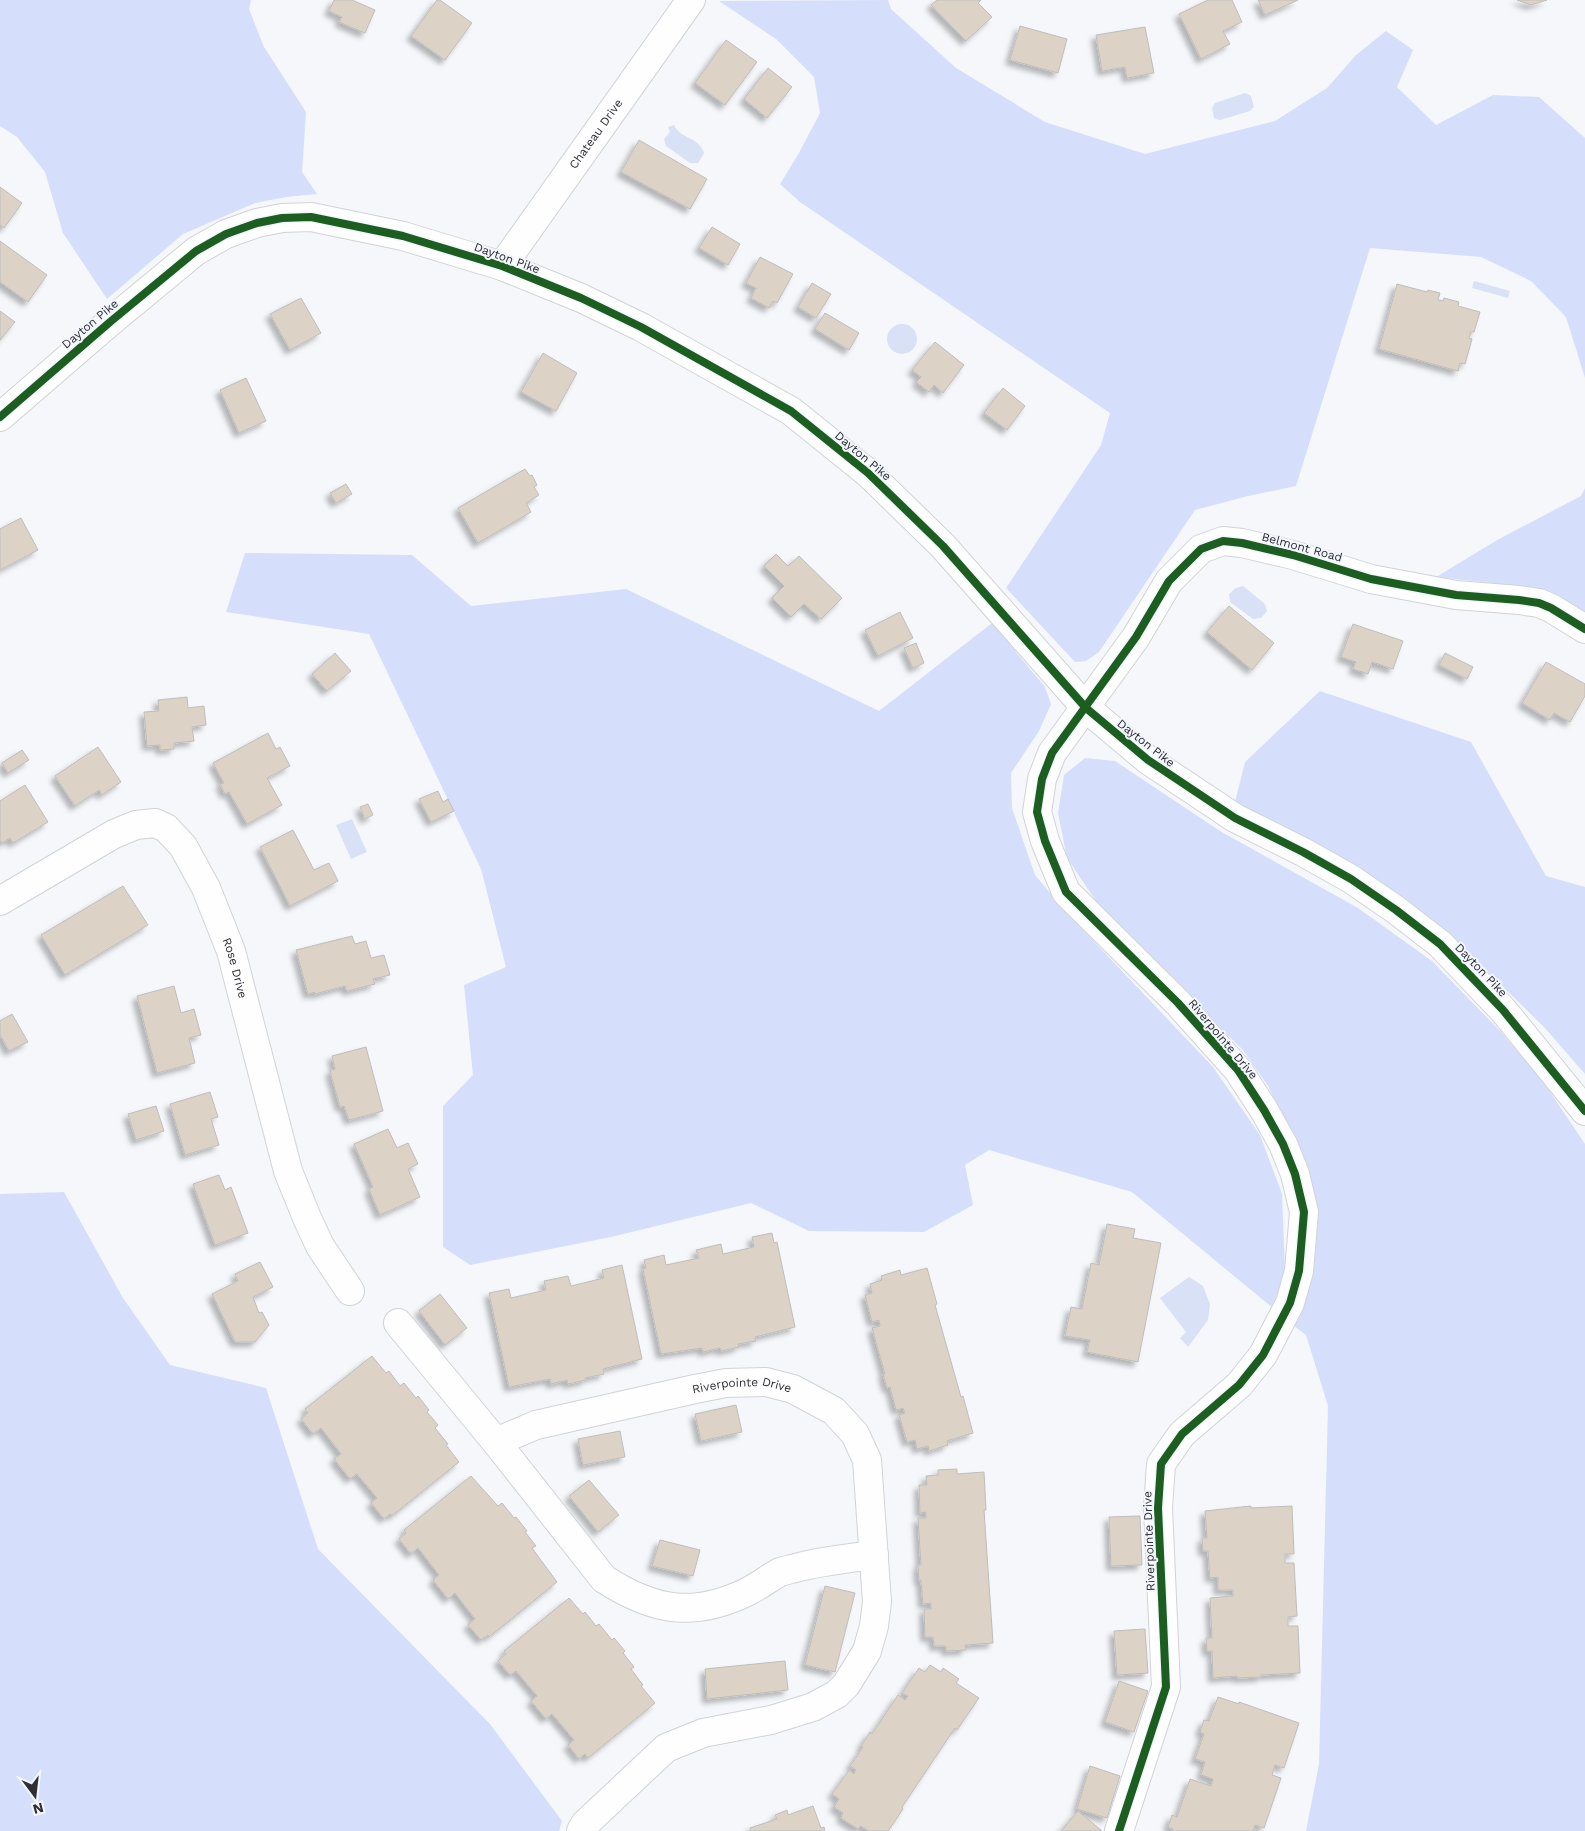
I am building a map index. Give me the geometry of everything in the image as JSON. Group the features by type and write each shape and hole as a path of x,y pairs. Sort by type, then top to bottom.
{"street":[{"name":"Chateau Drive","path":"502,266 691,0"},
{"name":"Dayton Pike","path":"0,417 196,251 226,234 257,222 282,218 312,217 403,236 502,266 581,298 641,327 791,411 868,473 943,546 1086,708 1148,760 1235,818 1303,852 1351,879 1396,910 1440,944 1503,1010 1585,1111"},
{"name":"Belmont Road","path":"1086,708 1136,637 1169,580 1201,549 1223,542 1242,543 1293,555 1372,578 1456,594 1538,603 1551,608 1585,629"},
{"name":"Riverpointe Drive","path":"1086,708 1052,753 1042,779 1038,812 1045,841 1066,892 1178,1003 1238,1070 1283,1144 1295,1174 1304,1212 1299,1270 1293,1295 1263,1355 1239,1385 1182,1434 1161,1464 1158,1508 1166,1687 1119,1831"},
{"name":"Rose Drive","path":"0,901 114,834 136,825 155,823 166,828 184,846 206,888 231,950 288,1170 306,1218 320,1246 350,1291"},
{"path":"398,1323 496,1442 604,1579 627,1594 667,1607 702,1608 724,1603 750,1591 781,1572 828,1560 874,1555"},
{"name":"Riverpointe Drive","path":"496,1442 536,1425 726,1383 766,1382 793,1389 834,1412 855,1434 867,1460 877,1602 872,1634 867,1651 859,1666 837,1694 813,1707 771,1720 703,1732 666,1748 584,1824 582,1831"}],"shaded area":[{"path":"0,0 251,0 249,9 264,47 306,112 302,172 317,194 255,203 183,234 107,299 63,233 45,172 17,137 0,126"},
{"path":"888,0 891,9 956,68 1045,122 1145,154 1275,121 1327,88 1356,55 1386,31 1413,50 1397,87 1436,125 1493,95 1539,97 1585,138 1585,378 1566,317 1531,281 1481,257 1370,248 1296,486 1195,510 1099,652 1086,661 1075,662 1006,588 1101,445 1110,413 800,202 780,184 820,113 814,77 776,39 719,1"},
{"path":"1245,93 1251,96 1254,107 1250,111 1220,120 1214,118 1212,108 1215,103"},
{"path":"674,125 680,133 698,143 701,147 704,153 698,163 690,163 666,146 664,139 670,132 668,127"},
{"path":"1474,281 1510,291 1508,298 1472,288"},
{"path":"902,324 913,328 917,339 913,350 902,354 891,350 887,339 891,328"},
{"path":"1585,488 1585,615 1561,600 1528,587 1436,577 1499,539 1581,496"},
{"path":"245,553 412,555 471,606 626,589 879,711 992,623 1045,687 1051,704 1039,731 1011,773 1012,808 1035,875 1067,913 1213,1067 1260,1135 1282,1194 1285,1269 1273,1308 1132,1192 989,1150 965,1165 973,1205 924,1232 809,1231 751,1203 611,1237 470,1265 443,1247 443,1106 473,1075 464,985 506,967 481,869 369,634 226,612"},
{"path":"1243,586 1265,604 1267,611 1261,618 1253,619 1230,602 1229,594 1236,588"},
{"path":"1320,691 1471,742 1546,876 1585,887 1585,1074 1544,1027 1445,930 1359,867 1235,802 1245,762"},
{"path":"1085,758 1115,761 1220,831 1358,908 1432,961 1500,1031 1544,1083 1585,1144 1585,1831 1306,1831 1319,1764 1328,1406 1306,1335 1294,1326 1314,1269 1318,1215 1308,1170 1268,1086 1242,1049 1110,922 1067,858 1058,813 1064,775"},
{"path":"352,819 367,852 351,859 336,825"},
{"path":"64,1192 123,1298 170,1365 266,1388 318,1549 490,1724 562,1821 559,1831 0,1831 0,1194"},
{"path":"1189,1277 1203,1286 1210,1304 1208,1320 1188,1347 1180,1338 1186,1332 1160,1298"}],"building":[{"path":"334,0 352,0 375,10 365,33 339,22 342,17 329,11"},
{"path":"437,0 440,0 472,23 445,60 411,36"},
{"path":"937,0 981,0 978,3 992,17 966,41 931,5"},
{"path":"1208,0 1232,0 1242,22 1223,31 1230,44 1201,59 1179,14"},
{"path":"1258,0 1298,0 1265,15"},
{"path":"1517,0 1547,0 1531,5"},
{"path":"1020,26 1067,39 1058,73 1010,60"},
{"path":"1145,27 1154,73 1127,78 1125,67 1102,71 1096,35"},
{"path":"726,40 757,62 725,105 695,83"},
{"path":"768,68 792,87 767,118 744,99"},
{"path":"639,140 707,179 690,209 621,172"},
{"path":"0,187 22,203 4,228 0,225"},
{"path":"712,227 740,244 728,265 699,248"},
{"path":"0,241 47,275 28,302 0,282"},
{"path":"760,257 793,274 777,303 773,301 769,308 751,298 756,288 746,283"},
{"path":"812,283 831,294 816,318 798,307"},
{"path":"1397,284 1427,292 1428,290 1440,293 1438,300 1443,301 1444,298 1459,302 1458,306 1480,312 1474,332 1471,332 1469,338 1472,339 1465,364 1460,363 1458,371 1379,349"},
{"path":"301,298 321,333 290,350 270,314"},
{"path":"0,311 15,322 0,340"},
{"path":"825,313 859,333 849,350 815,329"},
{"path":"935,342 964,365 943,393 934,385 929,392 916,382 921,377 912,370"},
{"path":"543,353 577,373 556,411 521,392"},
{"path":"246,378 266,421 239,433 220,390"},
{"path":"1003,388 1025,406 1007,430 984,413"},
{"path":"525,469 530,476 532,475 537,485 534,487 539,495 526,503 531,512 478,543 458,508"},
{"path":"346,484 352,494 336,503 330,493"},
{"path":"21,518 38,550 0,570 0,529"},
{"path":"776,554 788,566 799,556 842,598 821,619 804,604 791,617 772,598 784,586 764,566"},
{"path":"1229,606 1274,643 1252,670 1207,632"},
{"path":"900,612 913,638 878,656 865,630"},
{"path":"1353,624 1403,641 1393,669 1372,662 1368,674 1353,669 1356,662 1341,657"},
{"path":"916,643 924,663 913,668 904,648"},
{"path":"335,653 351,671 327,691 312,674"},
{"path":"1445,653 1473,667 1467,679 1439,665"},
{"path":"1546,662 1585,684 1585,696 1570,722 1554,713 1550,720 1522,703"},
{"path":"187,697 188,708 204,706 206,725 192,727 194,741 174,743 174,749 160,750 160,745 147,746 144,712 159,711 158,700"},
{"path":"268,733 276,749 280,747 290,766 267,778 282,805 247,824 229,792 225,794 220,784 224,783 213,763"},
{"path":"98,747 121,782 102,795 99,790 75,806 55,776"},
{"path":"22,750 29,760 8,773 2,763"},
{"path":"25,785 48,822 13,843 10,838 2,843 0,840 0,801"},
{"path":"438,791 443,802 448,799 454,811 431,822 419,799"},
{"path":"368,804 373,815 365,819 360,807"},
{"path":"293,830 314,870 329,863 338,881 290,906 260,847"},
{"path":"123,886 148,925 65,975 41,935"},
{"path":"352,936 355,944 366,941 371,958 384,955 390,975 373,979 375,984 347,991 345,986 308,994 296,950"},
{"path":"174,986 181,1013 194,1009 201,1035 189,1038 195,1063 157,1073 137,996"},
{"path":"12,1014 28,1042 9,1051 0,1035 0,1021"},
{"path":"366,1047 383,1111 349,1120 344,1106 340,1107 330,1071 335,1069 332,1056"},
{"path":"210,1092 218,1117 211,1119 219,1145 185,1155 170,1104"},
{"path":"156,1106 164,1131 136,1140 128,1114"},
{"path":"388,1129 397,1148 408,1143 418,1164 408,1169 420,1197 380,1215 369,1189 373,1187 354,1144"},
{"path":"219,1175 225,1190 231,1187 248,1233 215,1245 193,1184"},
{"path":"1107,1224 1135,1229 1133,1238 1161,1243 1138,1362 1087,1352 1090,1340 1065,1336 1071,1307 1082,1309 1091,1263 1099,1265"},
{"path":"772,1233 774,1243 777,1242 795,1327 755,1337 756,1341 738,1344 739,1347 721,1351 720,1348 703,1352 702,1348 661,1354 643,1269 646,1268 644,1260 664,1255 666,1265 699,1258 696,1250 721,1244 723,1254 754,1247 752,1237"},
{"path":"260,1262 273,1287 253,1297 259,1313 262,1312 269,1325 255,1342 235,1342 212,1294 238,1281 235,1274"},
{"path":"622,1265 642,1359 603,1369 604,1374 568,1384 567,1380 551,1384 550,1379 509,1387 489,1293 509,1289 511,1298 546,1290 544,1281 568,1276 571,1286 604,1278 602,1270"},
{"path":"927,1268 937,1304 935,1305 973,1433 947,1441 948,1445 929,1451 928,1446 917,1449 915,1440 907,1442 899,1415 905,1413 903,1408 896,1410 890,1387 887,1388 872,1328 880,1326 879,1320 872,1322 865,1295 872,1293 870,1284 882,1280 881,1276 900,1270 901,1275"},
{"path":"440,1294 467,1328 445,1345 419,1311"},
{"path":"372,1356 386,1373 389,1371 400,1386 404,1383 416,1398 418,1396 429,1410 427,1412 438,1425 435,1428 459,1462 392,1516 390,1514 384,1519 371,1503 377,1498 357,1474 350,1479 334,1459 341,1454 321,1428 313,1434 301,1419 308,1413 305,1409"},
{"path":"736,1405 742,1432 701,1441 695,1414"},
{"path":"620,1431 625,1457 583,1465 578,1439"},
{"path":"957,1469 957,1474 984,1472 986,1510 984,1510 993,1643 965,1645 966,1650 946,1651 946,1646 934,1646 933,1637 925,1637 924,1609 931,1609 931,1603 923,1604 921,1580 919,1581 918,1565 921,1565 918,1518 926,1518 926,1512 920,1513 919,1485 927,1485 926,1476 938,1475 938,1470"},
{"path":"471,1476 498,1506 502,1503 514,1518 516,1517 536,1546 532,1548 557,1582 489,1637 488,1635 481,1640 468,1625 475,1619 455,1593 448,1599 433,1580 439,1575 418,1548 411,1554 399,1539 406,1533 404,1530"},
{"path":"589,1480 619,1515 598,1532 569,1496"},
{"path":"1251,1506 1251,1508 1292,1506 1294,1554 1285,1554 1285,1563 1294,1563 1297,1616 1288,1617 1288,1626 1298,1626 1300,1673 1261,1675 1261,1677 1213,1678 1212,1651 1207,1651 1206,1638 1212,1638 1210,1598 1233,1596 1233,1590 1218,1590 1218,1577 1210,1578 1208,1551 1203,1551 1202,1538 1207,1538 1205,1511"},
{"path":"1140,1516 1142,1565 1111,1566 1109,1517"},
{"path":"660,1540 700,1550 693,1576 652,1566"},
{"path":"825,1586 855,1593 835,1672 805,1665"},
{"path":"569,1598 583,1614 585,1612 596,1626 599,1624 612,1640 614,1638 625,1651 623,1653 634,1667 631,1669 643,1685 641,1686 655,1703 588,1758 585,1754 579,1759 568,1745 574,1740 552,1714 546,1719 531,1701 537,1696 516,1671 510,1675 498,1661 506,1654 504,1651"},
{"path":"1145,1629 1148,1673 1117,1675 1114,1631"},
{"path":"785,1661 788,1690 707,1699 705,1669"},
{"path":"930,1665 941,1672 943,1668 959,1679 956,1683 979,1698 957,1730 955,1728 888,1831 869,1831 861,1826 858,1829 841,1818 843,1813 834,1807 839,1799 832,1794 849,1770 854,1774 856,1770 850,1766 863,1747 861,1746 870,1732 872,1734 898,1695 905,1700 908,1696 902,1693 919,1668 925,1672"},
{"path":"1119,1681 1148,1691 1134,1732 1105,1722"},
{"path":"1218,1697 1239,1704 1239,1702 1299,1723 1284,1768 1275,1765 1272,1775 1281,1778 1264,1828 1255,1825 1253,1831 1172,1831 1173,1829 1168,1827 1172,1815 1177,1817 1190,1779 1211,1786 1213,1779 1201,1775 1205,1762 1195,1759 1204,1734 1200,1732 1204,1720 1209,1721"},
{"path":"1090,1766 1120,1776 1107,1818 1077,1809"},
{"path":"813,1806 821,1828 824,1827 825,1831 751,1831 750,1828 777,1819 775,1815 787,1810 788,1815"},
{"path":"1078,1811 1101,1830 1101,1831 1061,1831"}],"cycle path":[{"path":"0,417 196,251 226,234 257,223 282,218 311,217 403,236 502,266 581,298 641,327 791,411 868,473 943,546 1086,708 1148,760 1235,818 1303,852 1351,879 1396,910 1440,944 1503,1010 1585,1111"},
{"path":"1119,1831 1166,1687 1158,1508 1161,1464 1182,1434 1239,1385 1263,1355 1290,1303 1299,1271 1304,1212 1295,1174 1283,1144 1238,1070 1178,1003 1066,892 1045,841 1037,812 1042,779 1052,753 1136,637 1169,581 1201,549 1223,541 1242,543 1293,555 1371,579 1456,595 1539,603 1551,608 1585,629"}]}
